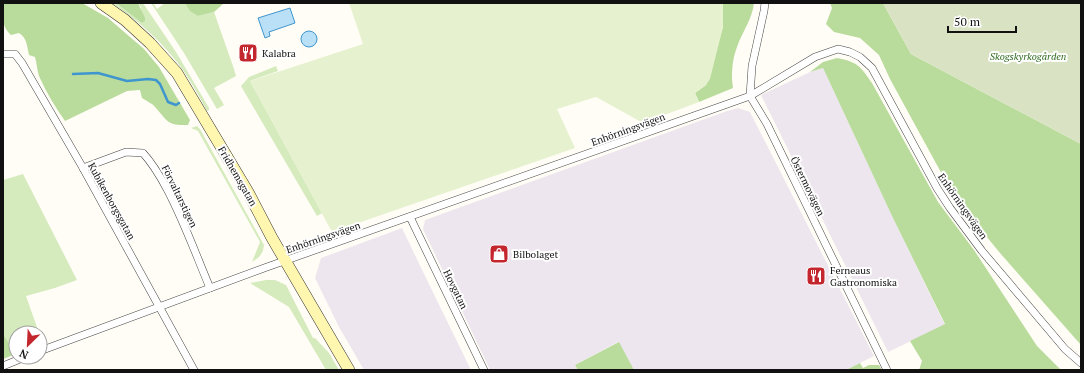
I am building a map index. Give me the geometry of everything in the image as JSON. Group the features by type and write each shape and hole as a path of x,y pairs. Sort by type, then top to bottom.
{"street":[{"name":"Fridhemsgatan","path":"101,3 125,20 145,38 177,73 248,192 349,370"},
{"path":"750,96 752,66 765,3"},
{"name":"Enhörningsvägen","path":"48,348 210,288 750,96 814,56 838,49 850,52 860,57 872,68 937,188 950,208 982,251 1040,317 1065,349 1081,363"},
{"name":"Kubikenborgsgatan","path":"3,54 15,54 22,63 83,168 194,370"},
{"name":"Östermovägen","path":"750,96 767,124 887,370"},
{"name":"Förvaltarstigen","path":"83,168 126,152 143,153 153,165 171,197 210,288"},
{"name":"Hovgatan","path":"410,217 484,370"}],"shaded area":[{"path":"823,68 945,325 888,352 761,95 810,72"},
{"path":"738,108 750,112 874,356 846,370 634,370 618,342 575,365 578,370 490,370 423,229 425,220"},
{"path":"402,228 471,370 364,370 339,327 315,278 321,258"}],"green space":[{"path":"3,3 82,3 108,18 144,49 159,67 190,120 188,125 176,125 168,122 151,103 142,98 140,90 127,91 65,121 54,105 39,76 35,57 29,55 24,37 19,33 11,35 8,32 3,20"},
{"path":"112,3 116,3 142,23 141,7 138,3 143,3 176,52 209,110 207,111 188,78 170,53 133,18"},
{"path":"116,3 138,3 145,21 142,23"},
{"path":"151,3 153,3 157,9 165,3 185,3 198,16 214,12 236,76 214,88 224,105 217,109 184,53"},
{"path":"185,3 227,3 223,4 214,12 198,16 190,11"},
{"path":"349,3 723,3 723,27 710,79 706,85 695,93 699,102 643,123 596,97 557,109 575,148 332,232 250,81 363,44"},
{"path":"723,3 754,3 751,15 735,52 732,73 733,88 699,102 695,93 706,85 723,27"},
{"path":"830,3 883,3 911,54 1081,144 1081,345 1000,253 955,198 890,79 879,55 860,38 834,32 826,24 832,8"},
{"name":"Skogskyrkogården","path":"883,3 1081,3 1081,144 911,54"},
{"path":"837,58 854,63 868,77 938,202 974,250 1037,346 1061,370 919,370 922,361 910,341 945,324 892,216 823,68 810,72 823,62"},
{"path":"276,66 278,71 250,81 322,213 317,216 241,86 249,77"},
{"path":"197,126 264,245 261,255 252,262 260,242 198,131 191,128"},
{"path":"23,174 77,280 26,296 36,325 8,325 8,342 3,334 3,180"},
{"path":"275,280 286,285 313,338 315,338 329,353 339,370 326,370 289,307 250,283"},
{"path":"3,334 8,342 8,357 3,359"},
{"path":"619,342 634,370 578,370 575,365"},
{"path":"860,363 863,368 869,365 879,365 882,370 846,370"}],"water":[{"path":"290,8 295,23 269,32 270,36 265,38 258,18"},
{"path":"306,31 312,31 317,36 315,45 312,47 306,47 301,42 301,36"}],"waterway":[{"path":"73,74 98,73 127,81 148,79 156,80 160,84 168,102 176,105 179,103"}],"place":[{"name":"Kalabra","path":"248,53"},
{"name":"Bilbolaget","path":"499,254"},
{"name":"Ferneaus Gastronomiska","path":"816,276"}]}
